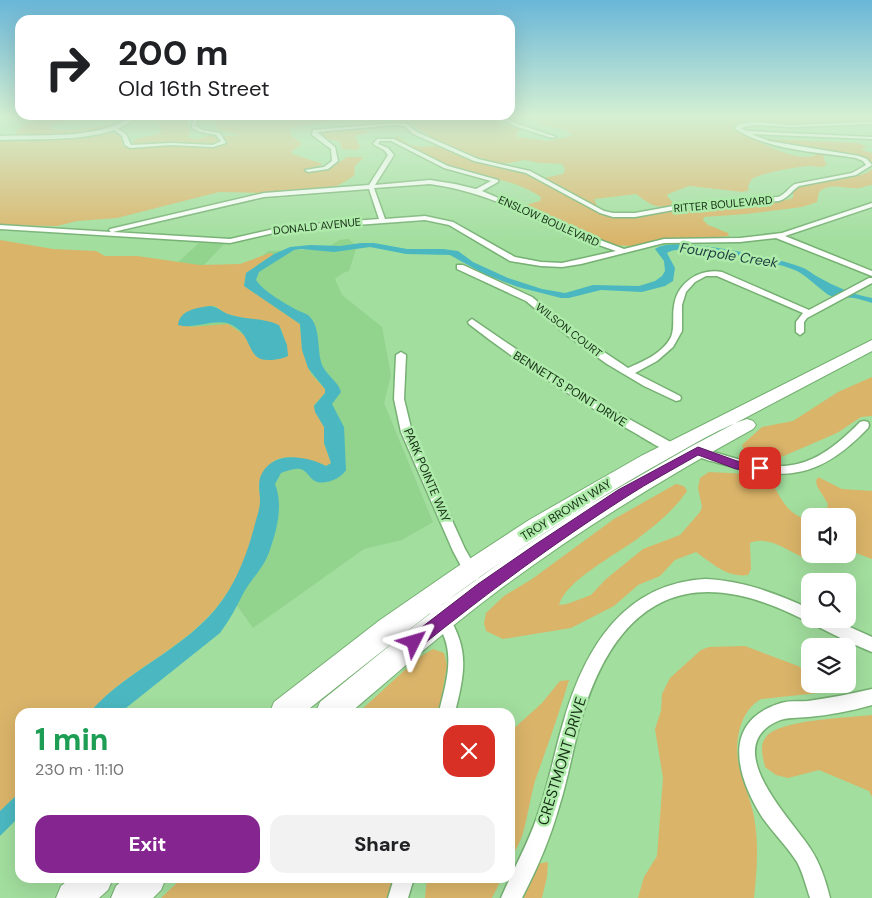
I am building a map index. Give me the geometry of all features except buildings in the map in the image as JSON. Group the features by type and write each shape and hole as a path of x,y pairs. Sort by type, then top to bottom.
{"main road":[{"name":"TROY BROWN WAY","path":"289,708 429,599 575,503 672,448 872,345"},
{"name":"TROY BROWN WAY","path":"335,708 443,619 483,589 623,493 872,359"},
{"path":"73,898 90,883"},
{"path":"128,898 144,883"}],"street":[{"name":"RITTER BOULEVARD","path":"308,170 326,168 335,161 335,159"},
{"path":"382,220 372,186 390,159"},
{"path":"429,159 446,167 496,181 475,192"},
{"name":"RITTER BOULEVARD","path":"474,159 525,171 602,212 627,216 692,205 779,200 788,195 791,189 797,185 854,174 863,170 869,164 862,159"},
{"name":"ENSLOW BOULEVARD","path":"106,233 123,227 254,196 434,183 512,203 587,240 623,251"},
{"path":"623,251 664,241 740,240 778,236 872,204"},
{"name":"DONALD AVENUE","path":"0,227 230,241 287,228 418,217 445,221 457,226 505,256 532,263 572,264 623,251"},
{"path":"778,236 872,274"},
{"name":"WILSON COURT","path":"460,267 534,302 571,334 628,372 676,398"},
{"path":"628,372 658,357 668,348 678,329 679,298 689,284 703,273 719,274 809,313"},
{"path":"800,332 800,322 809,313 872,280"},
{"name":"BENNETTS POINT DRIVE","path":"472,322 504,348 549,379 616,419 672,448"},
{"name":"PARK POINTE WAY","path":"402,355 403,368 399,399 405,423 422,468 470,571 483,589"},
{"path":"698,451 720,460 746,467 794,469 814,464 851,439 864,424"},
{"name":"CRESTMONT DRIVE","path":"511,898 545,824 580,697 599,656 612,636 629,616 652,599 664,593 676,588 703,585 751,592 781,602 801,612"},
{"path":"429,599 443,619 455,645 458,663 448,708"},
{"path":"836,628 872,645"},
{"path":"820,898 812,871 804,856 765,804 755,785 749,765 747,748 750,733 757,724 779,712 838,705 872,697"},
{"path":"398,898 402,883"}],"shaded area":[{"path":"0,159 307,159 323,164 304,171 318,171 332,167 344,159 362,159 355,166 354,176 337,186 264,193 219,192 117,218 77,221 57,226 0,225"},
{"path":"433,159 468,159 523,172 597,212 614,217 636,218 701,206 775,203 793,198 793,190 800,186 850,178 872,169 872,185 860,188 828,187 819,192 817,202 802,207 704,217 703,220 708,225 728,233 729,236 695,239 667,238 631,246 611,245 597,241 533,211 526,205 540,201 541,197 531,191 508,182 461,170"},
{"path":"483,159 824,159 827,165 821,167 799,167 763,174 752,179 748,186 749,190 743,192 689,186 668,194 667,196 673,203 662,207 652,205 636,194 594,199 597,206 593,205 544,178 563,174 565,169 562,164 525,160 509,163 492,162"},
{"path":"348,239 357,246 349,271 335,279 342,295 382,327 391,375 384,403 433,522 402,540 364,549 253,628 233,600 28,708 21,708 176,264 199,243 224,244 203,266 249,269 268,251 325,249 340,240"},
{"path":"0,240 53,249 96,251 105,256 137,256 200,265 240,264 270,253 274,254 246,273 244,286 300,324 302,350 311,374 325,389 325,393 314,405 315,411 324,427 324,443 331,463 326,466 309,460 283,458 278,459 269,466 259,483 260,505 252,538 244,560 229,590 199,626 181,641 124,681 94,708 15,708 15,797 0,811","holes":["209,306 215,306 225,313 244,319 265,321 281,328 288,356 278,359 265,359 254,354 244,335 228,324 190,327 184,313"]},
{"path":"872,377 872,416 861,417 837,433 772,461 757,458 744,450 742,445 762,427 793,421 838,392"},
{"path":"709,472 749,474 771,481 786,506 801,517 801,556 770,542 756,541 750,543 751,569 748,575 740,575 720,569 696,552 675,560 660,576 638,585 614,606 571,628 503,639 486,631 484,623 486,613 504,596 532,579 614,519 676,484 684,486 687,491 671,511 644,534 581,578 563,596 559,605 591,595 606,579 643,549 680,535 700,512 702,507 698,488 700,478"},
{"path":"818,477 842,489 872,491 872,559 856,553 856,508 827,508 828,504 816,481"},
{"path":"745,646 798,666 801,668 801,693 818,693 761,699 748,711 740,726 737,744 738,761 753,810 757,837 754,898 638,898 644,877 657,856 663,778 655,729 661,711 662,694 670,678 701,650 709,647"},
{"path":"433,649 444,653 447,665 440,708 363,708 418,658"},
{"path":"569,680 535,781 523,833 515,852 515,727 542,703 560,681"},
{"path":"872,715 872,797 869,791 819,770 788,778 776,775 765,767 762,751 764,740 774,731 785,726 816,720"},
{"path":"548,862 542,898 524,898 537,864"},
{"path":"177,883 392,883 388,898 161,898"},
{"path":"426,883 500,883 492,898 425,898"}],"water":[{"path":"374,243 407,249 458,251 473,262 508,278 542,289 565,293 593,285 639,286 655,281 665,271 664,261 655,249 665,245 701,246 747,253 801,267 837,287 872,298 872,303 854,298 831,296 801,273 787,267 731,254 691,249 667,253 675,268 673,281 665,286 642,292 601,290 569,298 561,298 518,287 484,274 450,255 406,254 370,247 334,252 294,250 259,272 256,280 270,293 309,316 316,327 323,367 341,392 332,404 344,427 346,470 337,478 323,483 315,481 300,469 281,473 275,484 279,501 278,520 268,555 220,633 126,708 94,708 124,681 199,626 229,590 238,573 251,538 259,511 259,481 265,469 280,459 289,457 308,459 326,466 331,463 324,443 324,427 315,412 314,406 325,393 325,389 308,368 302,350 300,324 244,286 246,273 274,254 290,247 310,245 340,246"},
{"path":"209,306 231,315 279,325 287,345 288,356 271,360 258,358 241,332 226,323 219,322 191,326 178,325 179,320 185,313"},
{"path":"15,797 15,821 0,836 0,811"}],"route":[{"path":"414,642 483,589 541,548 623,493 698,451 736,465 760,468"}],"water label":[{"name":"Fourpole Creek","path":"729,255"}]}
